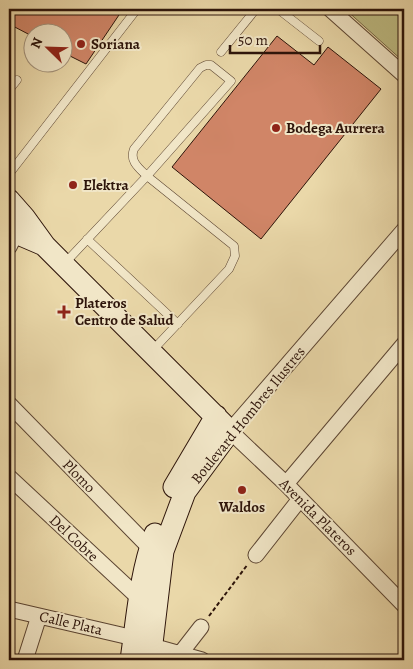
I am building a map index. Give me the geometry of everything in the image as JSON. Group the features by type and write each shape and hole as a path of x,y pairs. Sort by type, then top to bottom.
{"main road":[{"path":"9,200 14,231 46,246 223,424"},
{"name":"Boulevard Hombres Ilustres","path":"145,648 140,598 157,549 179,490 223,424"},
{"name":"Boulevard Hombres Ilustres","path":"131,660 145,648 157,549"}],"street":[{"path":"330,9 404,75"},
{"name":"Boulevard Hombres Ilustres","path":"223,424 404,230"},
{"path":"286,484 404,344"},
{"name":"Plomo","path":"9,404 157,549"},
{"name":"Avenida Plateros","path":"223,424 286,484 404,605"},
{"name":"Del Cobre","path":"9,477 140,598"},
{"path":"256,554 300,499"},
{"name":"Calle Plata","path":"9,609 39,616 145,648 202,660"},
{"path":"25,660 39,616"},
{"path":"180,654 201,627"}],"lane":[{"path":"9,174 138,9"},
{"path":"221,52 256,9"},
{"path":"278,9 319,41"},
{"path":"64,264 147,176 231,81 211,65 200,68 131,155 132,160 147,176 234,246 235,256 229,269 151,352"},
{"path":"9,90 17,80"},
{"path":"88,239 178,324"}],"path":[{"path":"201,627 256,554"}],"shaded area":[{"path":"345,9 404,9 404,62"}],"building":[{"name":"Soriana","path":"9,9 123,9 86,64 72,57 72,22 22,22 22,31 9,24"},
{"name":"Bodega Aurrera","path":"277,36 314,65 328,47 381,89 261,239 172,167"}],"place":[{"name":"Soriana","path":"81,44"},
{"name":"Bodega Aurrera","path":"276,128"},
{"name":"Elektra","path":"73,185"},
{"name":"Plateros Centro de Salud","path":"64,312"},
{"name":"Waldos","path":"242,490"}]}
